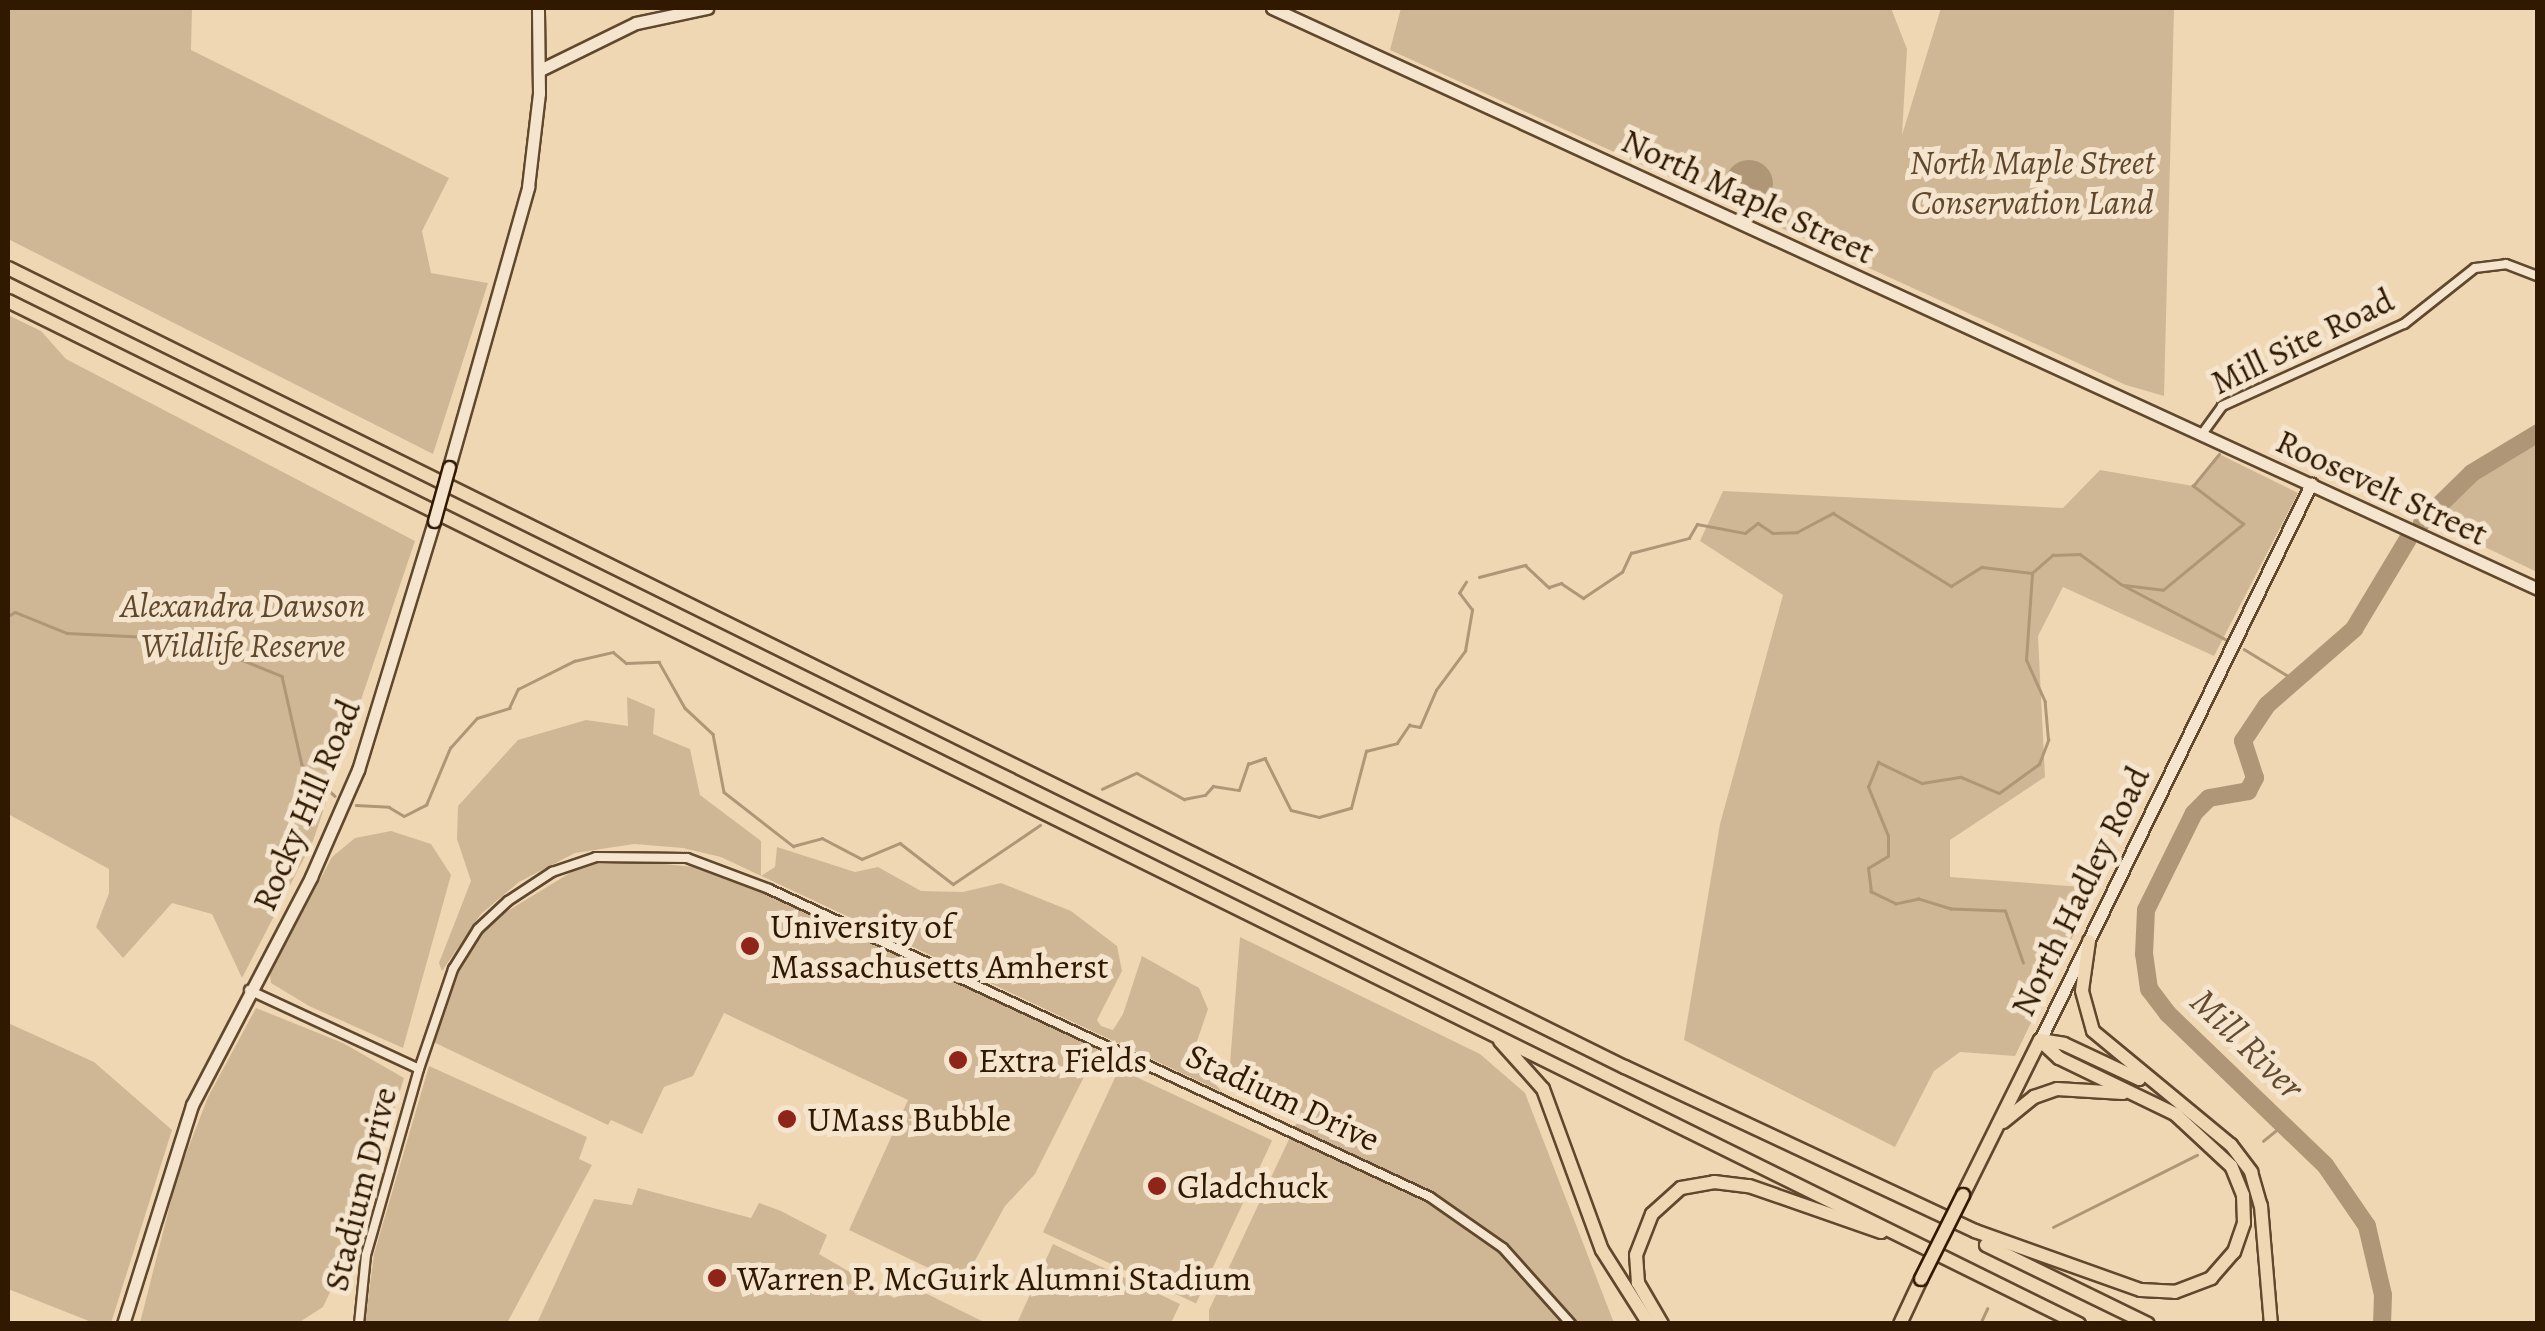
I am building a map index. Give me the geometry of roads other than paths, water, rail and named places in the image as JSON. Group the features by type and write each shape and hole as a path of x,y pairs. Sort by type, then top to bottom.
{"main road":[{"name":"Rocky Hill Road","path":"124,1319 192,1105 248,990 310,878 358,770 434,521 528,186 540,70 538,8"},
{"path":"540,70 636,23 708,8"},
{"name":"North Maple Street","path":"1272,8 2202,434"},
{"path":"1306,23 1310,8"},
{"path":"8,268 2148,1324"},
{"path":"8,301 1483,1026 2079,1324"},
{"name":"Roosevelt Street","path":"2202,434 2538,589"},
{"name":"North Hadley Road","path":"1900,1324 2311,484"},
{"path":"2088,941 2082,990 2090,1024 2152,1085 2232,1145 2251,1172 2263,1221 2271,1324"},
{"path":"1483,1026 1543,1090 1602,1250 1649,1324"},
{"path":"1756,1130 2030,1255 2132,1288 2175,1292 2205,1282 2227,1264 2241,1236 2244,1202 2222,1154 2149,1100 2059,1058 2040,1040"},
{"path":"2040,1040 2064,1044 2152,1085"},
{"path":"1997,1127 2034,1097 2057,1089 2105,1089 2149,1100"},
{"path":"1662,1324 1638,1283 1639,1241 1664,1200 1692,1184 1760,1188 1921,1244"}],"street":[{"name":"Mill Site Road","path":"2202,434 2222,406 2388,332 2475,268 2506,264 2538,276"},
{"name":"Stadium Drive","path":"358,1324 366,1255 419,1069 453,969 478,929 508,901 579,861 626,854 687,858 769,889 1430,1197 1516,1260 1571,1324"},
{"name":"Stadium Drive","path":"248,990 419,1069"}],"waterway":[{"name":"Mill River","path":"2422,522 2472,473 2538,433"},
{"path":"2124,585 2163,590 2243,524 2193,486 2219,454"},
{"path":"1479,577 1525,565 1549,587 1561,583 1583,598 1622,572 1631,553 1689,538 1697,524 1745,533 1758,523 1773,533 1797,532 1833,513 1951,586 1982,567 2032,573 2053,555 2080,554 2121,584 2225,639"},
{"name":"Mill River","path":"2382,1324 2383,1295 2367,1226 2325,1165 2168,1014 2149,989 2144,954 2146,910 2194,813 2209,798 2248,791 2255,778 2243,741 2267,705 2354,629 2408,539"},
{"path":"2023,963 2005,911 1951,909 1919,899 1896,904 1871,892 1868,868 1888,856 1888,836 1868,787 1878,762 1922,783 1961,777 1999,793 2039,764 2048,740 2045,702 2026,660 2032,574"},
{"path":"1102,789 1137,773 1184,799 1205,795 1213,786 1239,790 1248,764 1265,758 1291,810 1319,817 1351,808 1366,751 1397,743 1409,725 1420,727 1436,690 1465,651 1472,610 1459,593 1466,582"},
{"path":"8,616 15,612 67,633 190,639 282,676 302,765 335,796"},
{"path":"2244,649 2293,679"},
{"path":"356,805 389,807 404,816 426,805 450,748 477,718 509,708 518,689 574,661 613,652 626,663 659,662 685,708 713,734 724,792 793,846 822,838 862,859 900,843 953,884 1040,825"},
{"path":"2263,1141 2283,1125"},
{"path":"2053,1227 2197,1155"},
{"path":"1980,1324 1987,1309"}],"place":[{"name":"University of Massachusetts Amherst","path":"750,946"},
{"name":"Extra Fields","path":"958,1060"},
{"name":"UMass Bubble","path":"787,1119"},
{"name":"Gladchuck","path":"1157,1186"},
{"name":"Warren P. McGuirk Alumni Stadium","path":"717,1278"}],"park label":[{"name":"North Maple Street Conservation Land","path":"2032,182"},
{"name":"Alexandra Dawson Wildlife Reserve","path":"243,625"}]}
